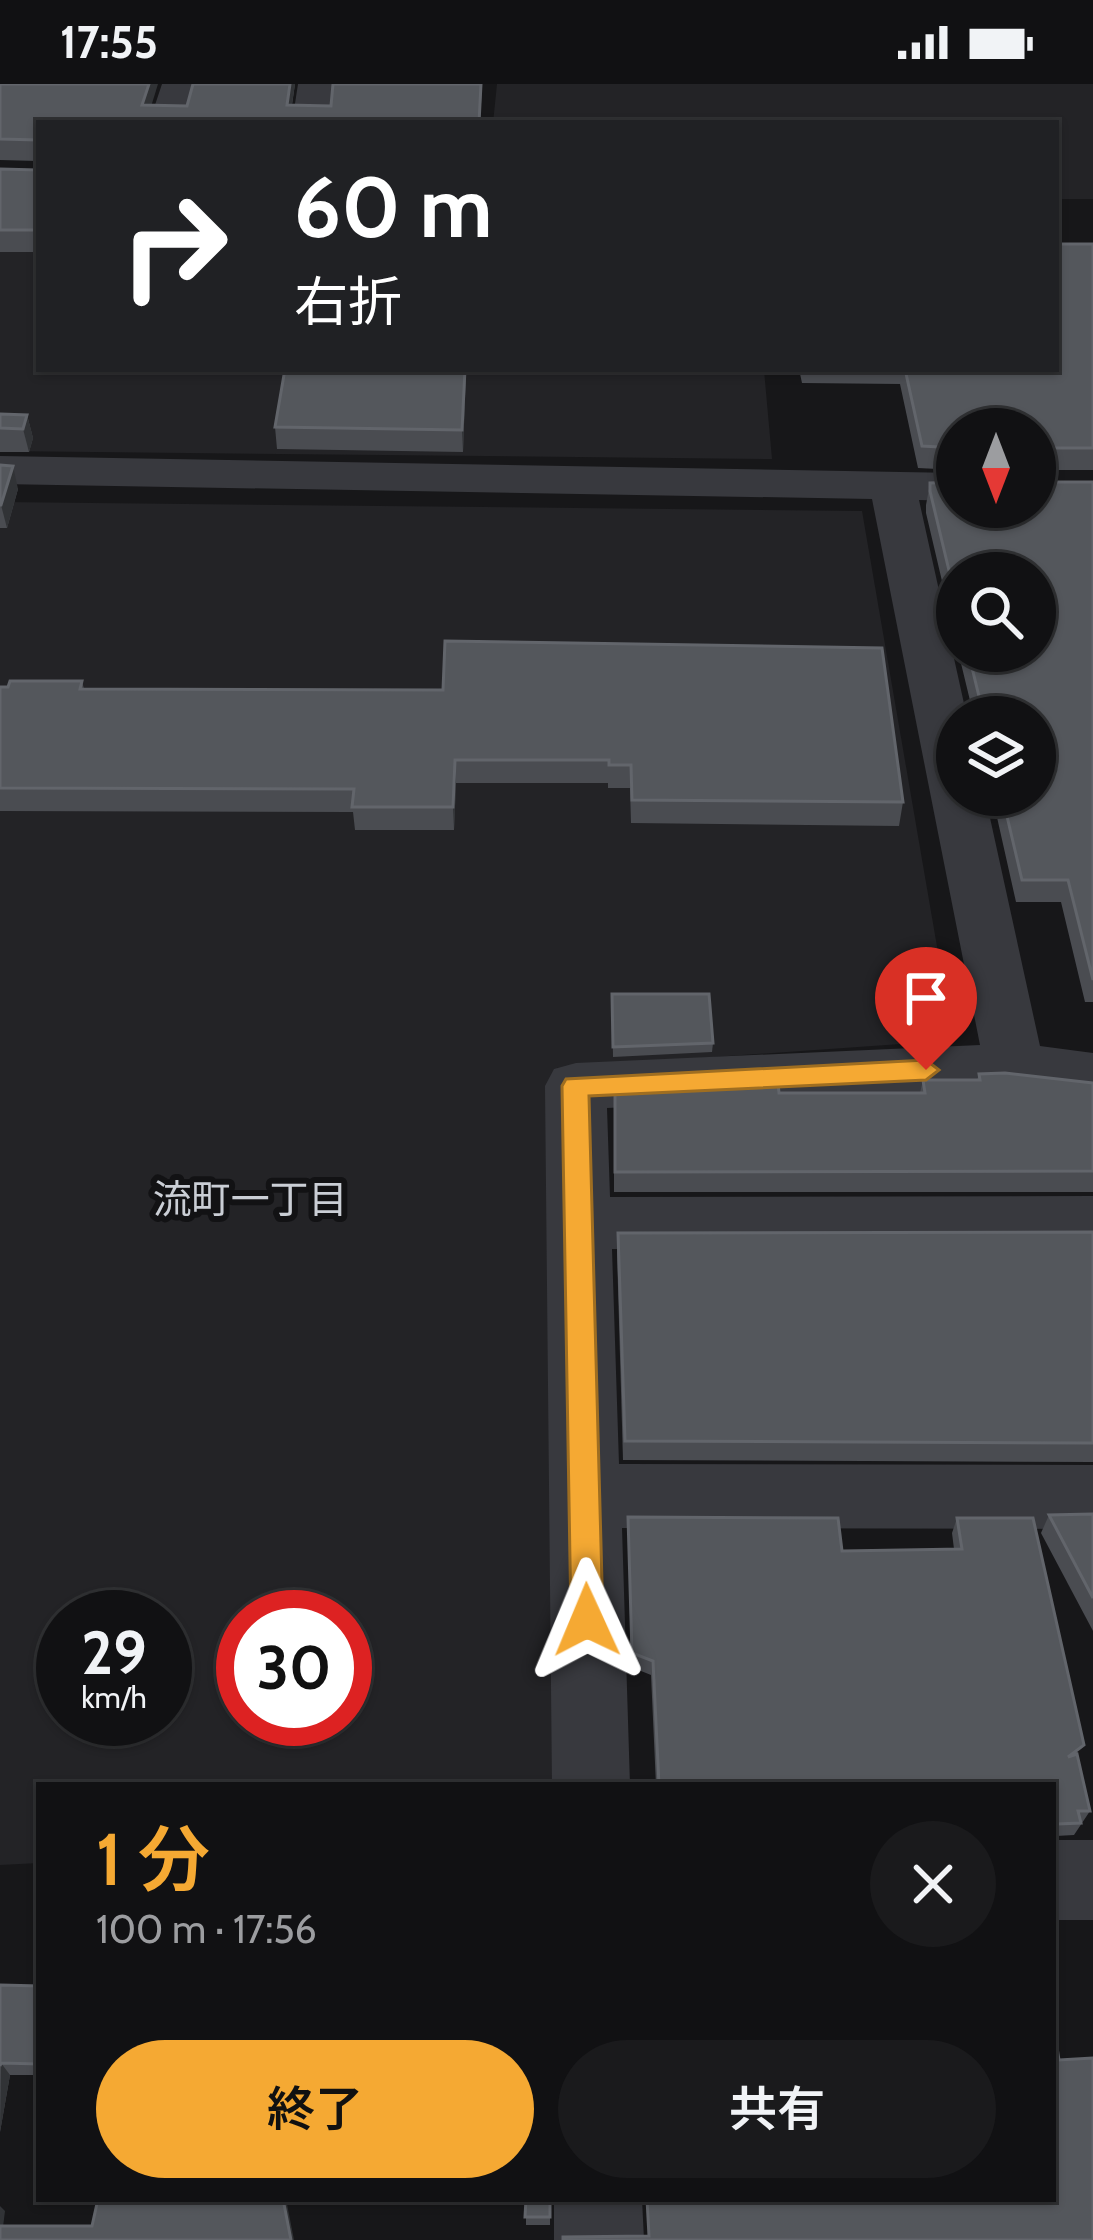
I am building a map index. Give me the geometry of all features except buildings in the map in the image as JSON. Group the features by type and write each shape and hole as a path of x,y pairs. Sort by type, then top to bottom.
{"street":[{"path":"169,120 180,84"},
{"path":"311,120 316,84"},
{"path":"0,470 936,487"},
{"path":"893,487 937,696"},
{"path":"962,816 1014,1066"},
{"path":"591,1782 576,1086 1014,1066 1093,1076"},
{"path":"578,1223 1093,1222"},
{"path":"584,1496 1093,1497"},
{"path":"1056,1880 1093,1880"},
{"path":"598,2202 599,2240"}],"shaded area":[{"path":"497,84 1093,84 1093,199 1059,199 1059,120 493,120"},
{"path":"0,188 36,188 36,372 764,372 772,459 0,451"},
{"path":"0,502 862,511 950,1022 929,1042 557,1068 557,1782 36,1782 36,1863 0,1865"}],"district":[{"name":"流町一丁目","path":"250,1199"}],"route":[{"path":"587,1620 576,1086 926,1070"}]}
